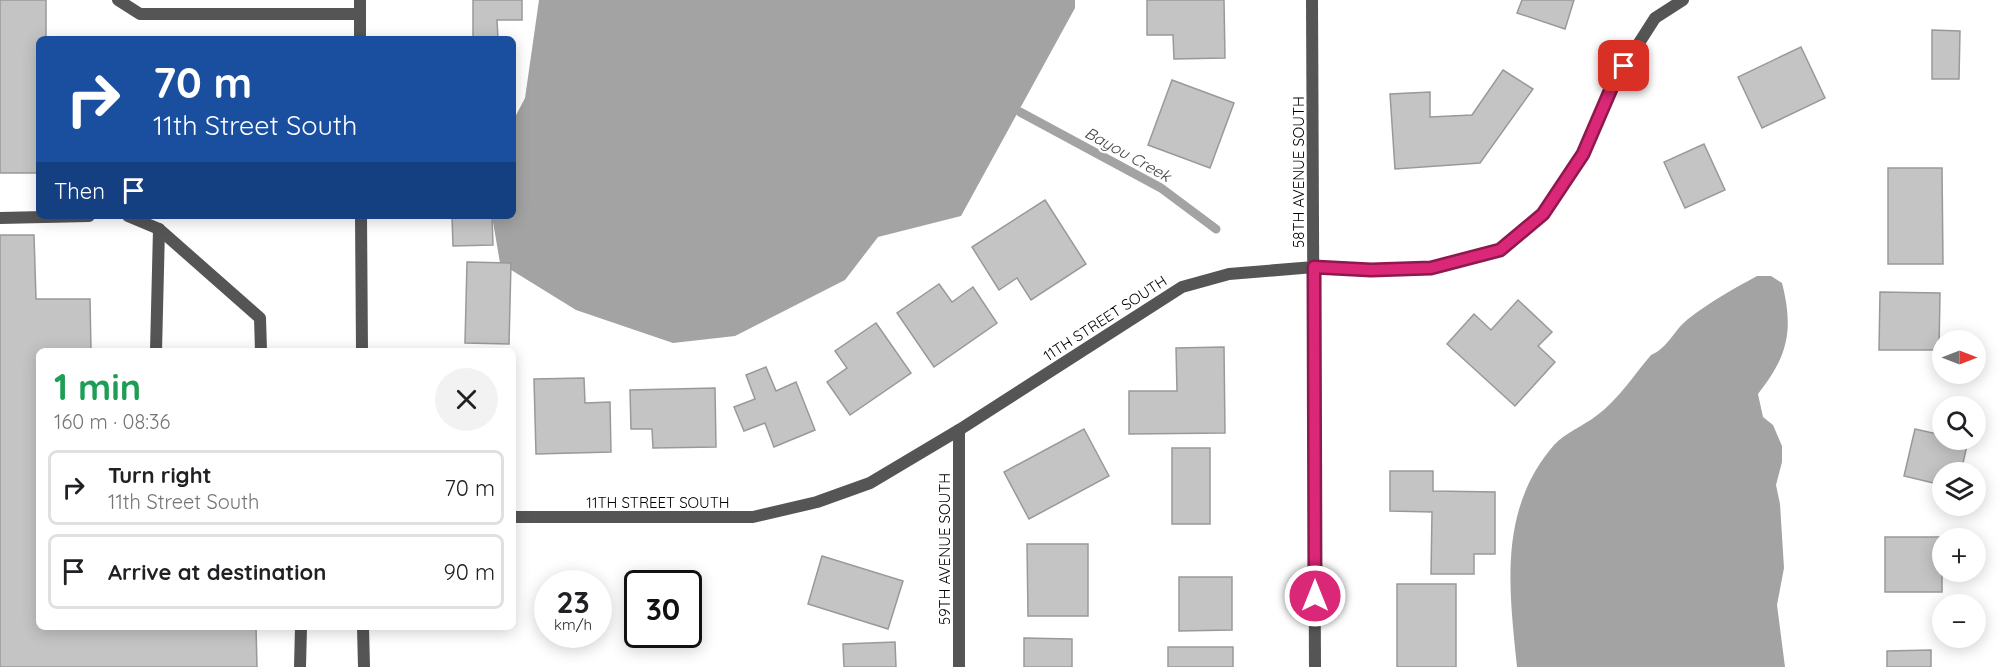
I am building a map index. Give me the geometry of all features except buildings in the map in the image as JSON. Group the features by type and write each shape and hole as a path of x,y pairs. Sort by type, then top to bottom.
{"street":[{"path":"118,0 140,14 360,14"},
{"path":"360,0 360,36"},
{"name":"58TH AVENUE SOUTH","path":"1312,0 1315,667"},
{"name":"11TH STREET SOUTH","path":"516,517 753,517 817,502 870,483 959,430 1182,286 1229,273 1314,267 1371,270 1431,268 1500,250 1543,214 1583,154 1614,82 1655,18 1683,0"},
{"path":"0,218 36,217"},
{"path":"135,219 159,229 260,318 261,348"},
{"path":"361,219 362,348"},
{"path":"156,348 159,229"},
{"name":"59TH AVENUE SOUTH","path":"959,430 959,667"},
{"path":"300,667 301,630"},
{"path":"363,630 364,667"}],"shaded area":[{"path":"539,0 1075,0 1075,8 961,216 878,237 845,280 735,336 673,343 576,310 500,263 493,219 516,219 516,115 525,98"},
{"path":"1757,276 1771,276 1782,283 1788,315 1788,329 1782,355 1758,394 1763,417 1773,425 1782,446 1782,462 1776,485 1780,504 1784,568 1777,605 1785,667 1517,667 1510,579 1512,551 1523,496 1536,470 1558,441 1596,416 1611,403 1651,355 1662,348 1688,319"}],"waterway":[{"name":"Bayou Creek","path":"1020,112 1161,188 1216,229"}],"route":[{"path":"1315,596 1314,267 1371,270 1431,268 1500,250 1543,214 1583,154 1614,82 1624,66"}]}
